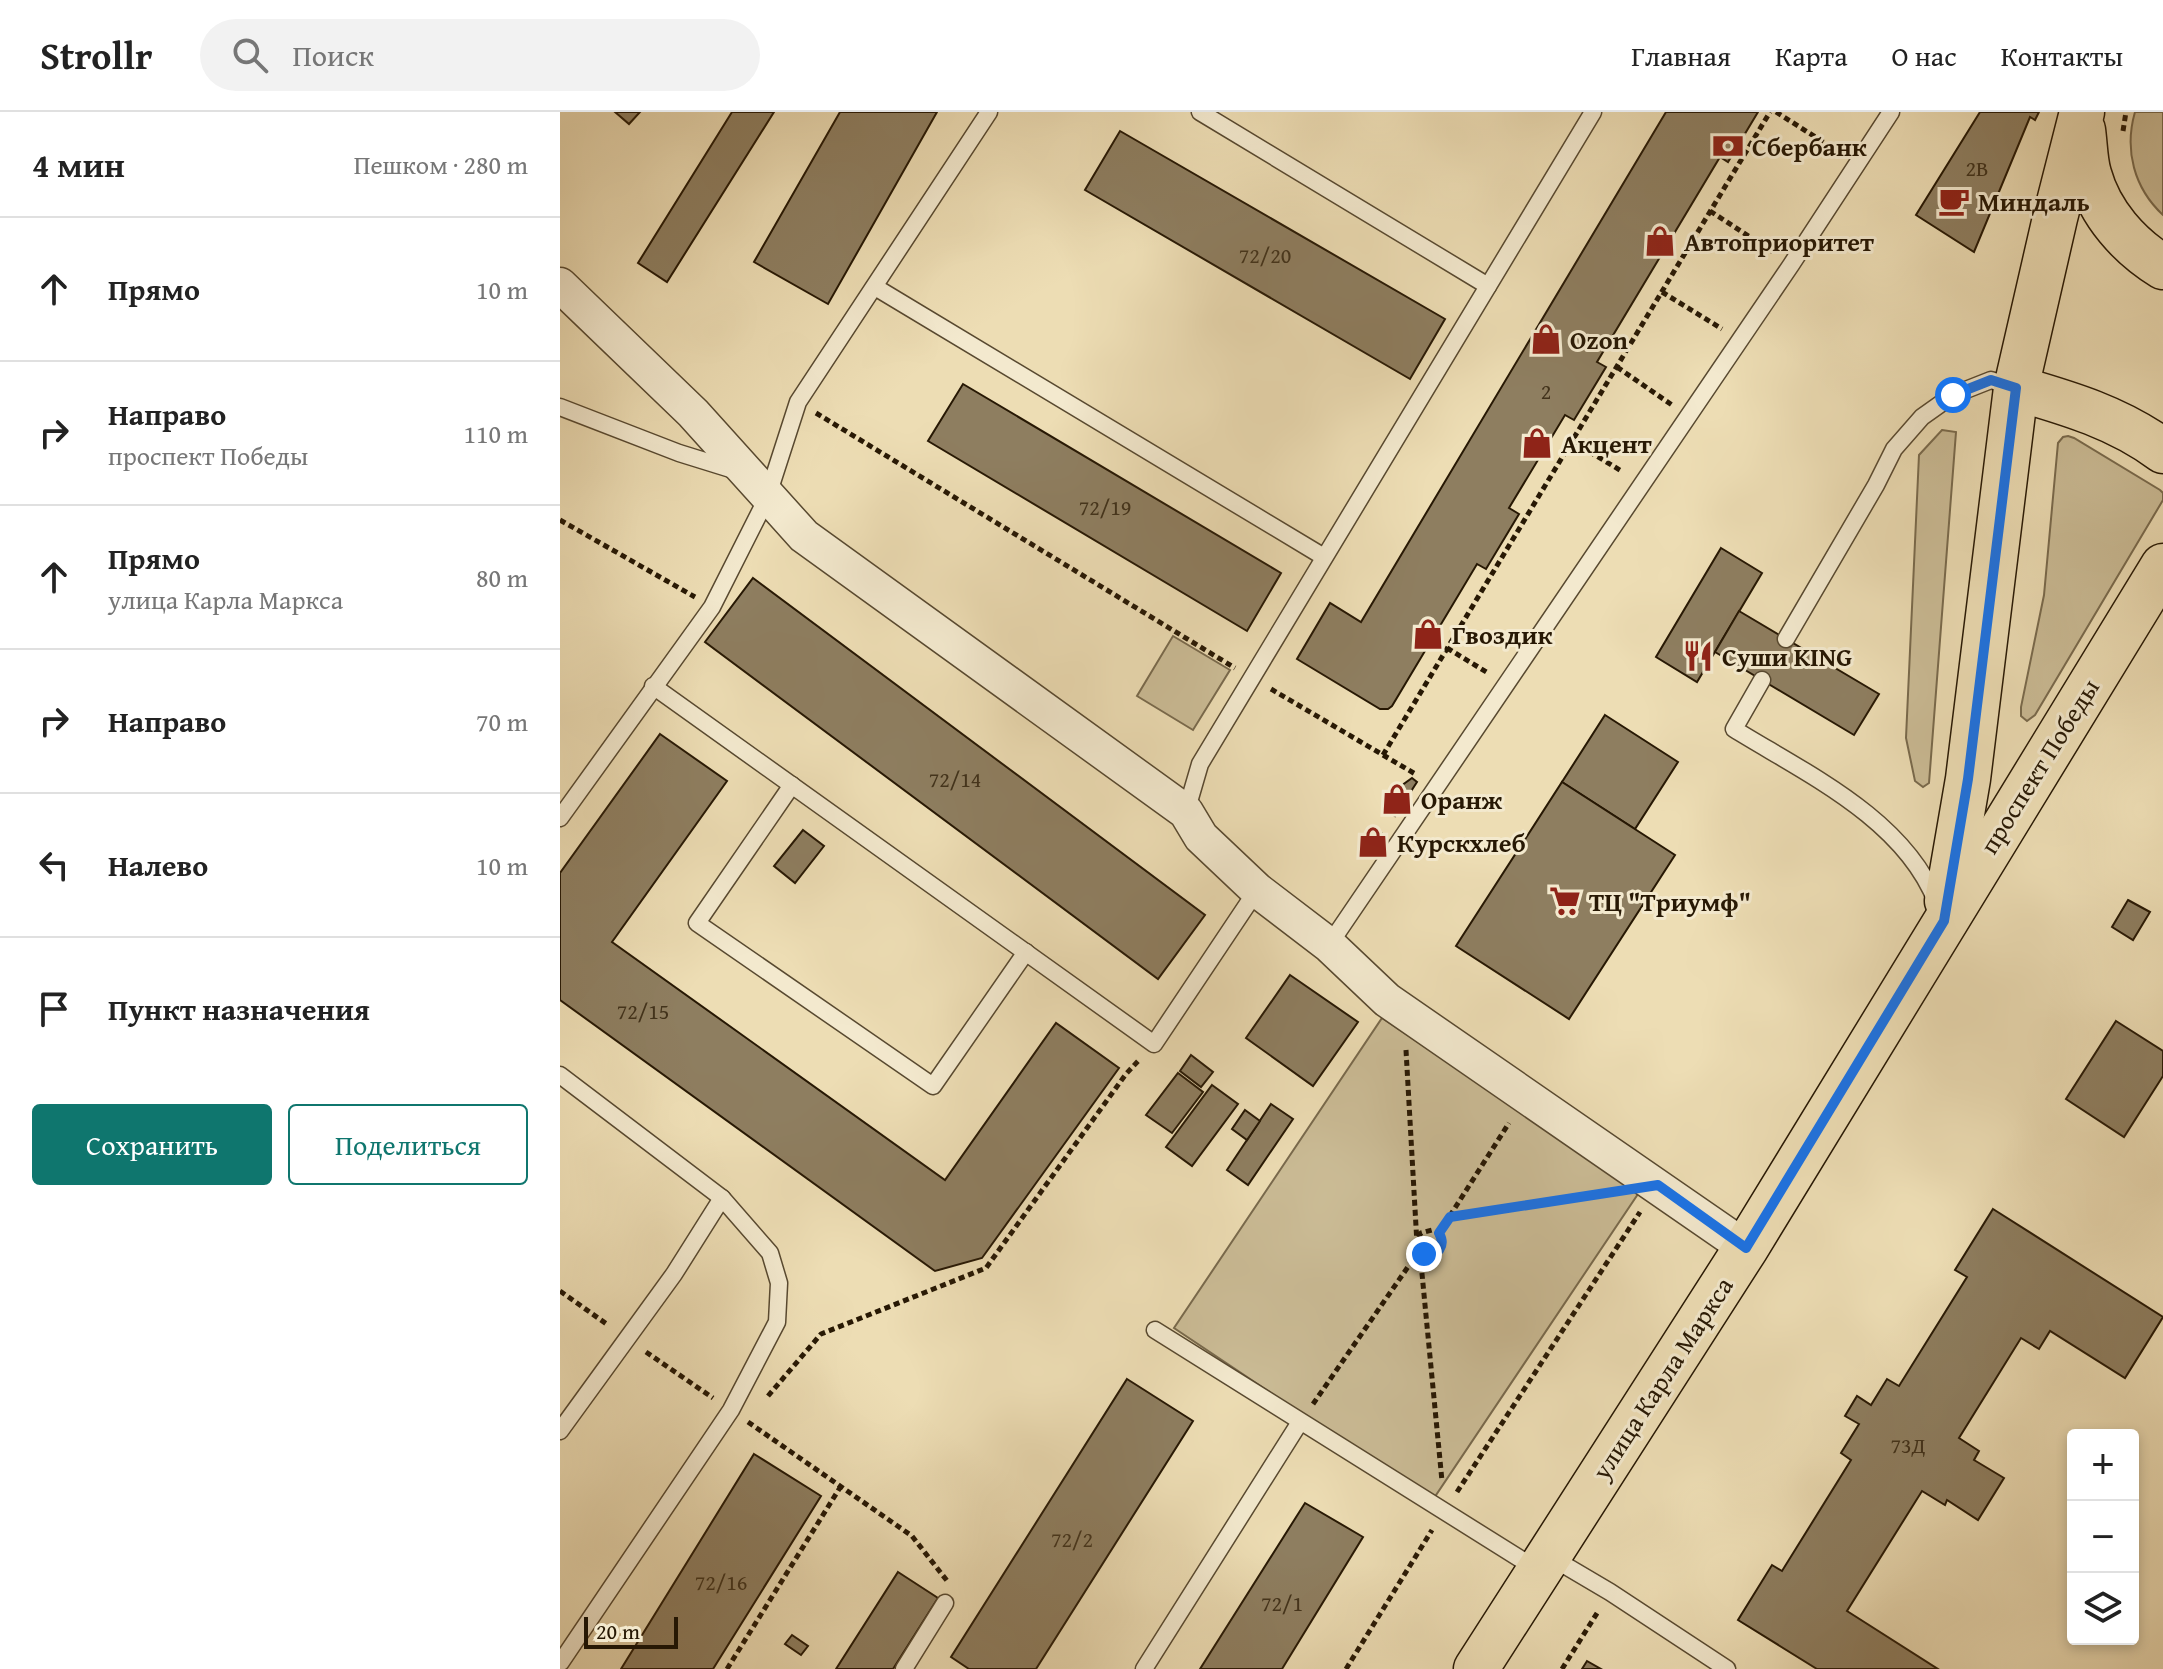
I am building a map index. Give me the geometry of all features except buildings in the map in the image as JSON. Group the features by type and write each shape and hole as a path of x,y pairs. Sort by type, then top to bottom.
{"main road":[{"path":"2084,112 2089,175 2109,217 2139,252 2163,267"},
{"name":"проспект Победы","path":"1944,921 1968,779 2016,388 2055,218 2084,112"},
{"path":"2016,388 2100,415 2163,451"},
{"name":"проспект Победы","path":"1944,921 2163,566"},
{"name":"улица Карла Маркса","path":"1476,1669 1746,1248 1944,921"}],"street":[{"path":"560,285 693,413 804,536 1186,812 1201,837 1257,890 1329,945 1387,1000 1746,1248"}],"lane":[{"path":"560,818 712,607 757,486 798,402 989,112"},
{"path":"1200,112 1488,286"},
{"path":"1186,812 1200,764 1593,112"},
{"path":"1329,945 1741,340 1891,112"},
{"path":"875,287 1324,557"},
{"path":"1786,639 1894,449 1922,417 1953,395 1991,380 2016,388"},
{"path":"560,407 757,486"},
{"path":"1762,680 1734,729 1854,804 1883,827 1904,848 1928,882 1944,921"},
{"path":"653,686 1154,1044 1257,890"},
{"path":"792,785 697,923 933,1086 1026,952"},
{"path":"560,1075 722,1198 770,1253 779,1283 777,1322 731,1410 561,1662"},
{"path":"560,1431 674,1274 722,1198"},
{"path":"1155,1330 1445,1510 1544,1563 1610,1592 1727,1669"},
{"path":"1144,1669 1300,1422"},
{"path":"904,1669 945,1603"}],"path":[{"path":"1383,755 1710,211 1773,112 1858,163"},
{"path":"2123,144 2126,112"},
{"path":"1710,211 1791,265"},
{"path":"1662,292 1741,340"},
{"path":"1617,367 1688,416"},
{"path":"798,402 1436,786"},
{"path":"1572,441 1642,483"},
{"path":"560,520 712,607"},
{"path":"1447,648 1506,684"},
{"path":"1403,1011 1417,1240 1445,1510"},
{"path":"765,1399 821,1334 986,1268 1126,1074 1154,1044"},
{"path":"1420,1251 1429,1255 1437,1253 1442,1246 1439,1233 1527,1096"},
{"path":"1450,1217 1657,1186"},
{"path":"1346,1669 1445,1510 1657,1186"},
{"path":"1417,1240 1424,1231 1439,1233"},
{"path":"1300,1422 1420,1251"},
{"path":"560,1291 912,1536 951,1585 945,1603"},
{"path":"746,1421 755,1410"},
{"path":"727,1669 841,1486"},
{"path":"1562,1669 1610,1592"}],"shaded area":[{"path":"2135,112 2163,112 2163,215 2145,193 2134,168 2131,140"},
{"path":"1942,430 1956,432 1929,783 1923,787 1915,781 1906,738 1919,455"},
{"path":"2068,436 2160,490 2163,500 2035,715 2027,721 2021,716 2021,707 2044,595 2058,443"},
{"path":"1173,636 1230,670 1193,730 1137,696"},
{"path":"1382,1018 1640,1191 1432,1501 1174,1328"}],"place":[{"name":"Сбербанк","path":"1728,146"},
{"name":"Миндаль","path":"1954,201"},
{"name":"Автоприоритет","path":"1660,241"},
{"name":"Ozon","path":"1546,339"},
{"name":"Акцент","path":"1537,443"},
{"name":"Гвоздик","path":"1428,634"},
{"name":"Суши KING","path":"1698,656"},
{"name":"Оранж","path":"1397,799"},
{"name":"Курскхлеб","path":"1373,842"},
{"name":"ТЦ \"Триумф\"","path":"1565,901"}],"route":[{"path":"1424,1254 1440,1250 1443,1241 1439,1233 1450,1217 1658,1185 1746,1248 1944,921 1968,779 2016,388 1991,380 1953,395"}]}
